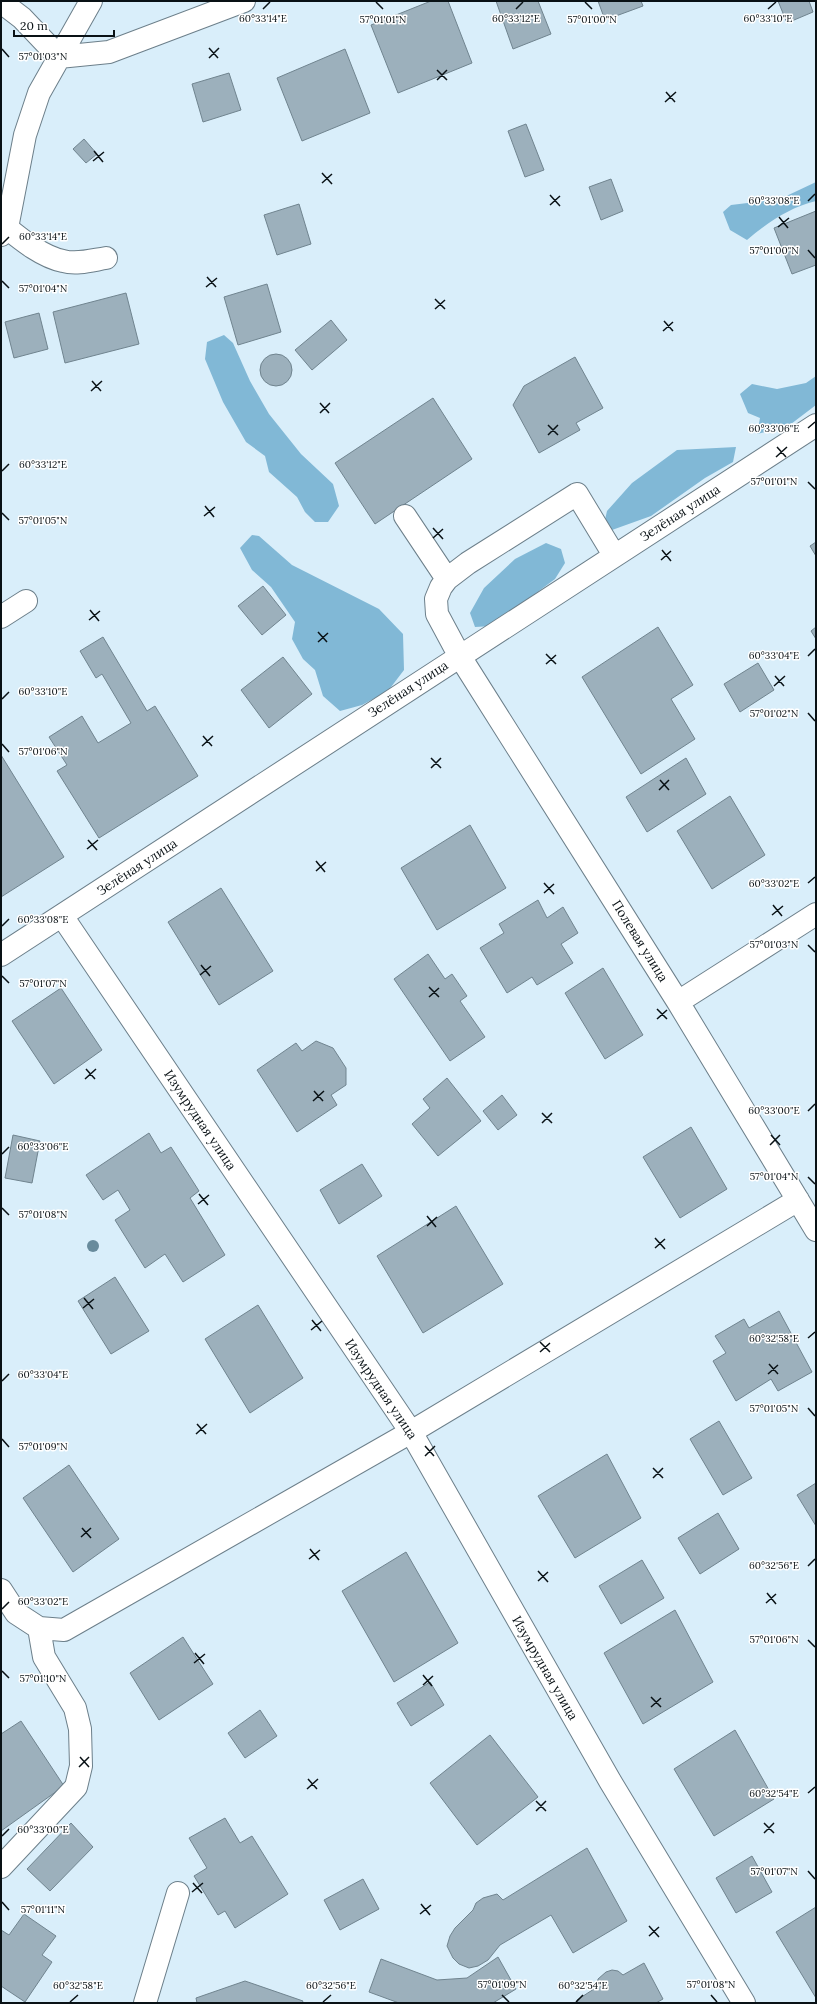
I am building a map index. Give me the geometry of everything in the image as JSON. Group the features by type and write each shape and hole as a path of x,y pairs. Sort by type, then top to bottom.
{"street":[{"path":"91,1 39,93 25,135 4,232 63,262 80,262 106,258"},
{"path":"59,57 109,52 244,1"},
{"path":"1,2 22,18 59,57"},
{"name":"Зелёная улица","path":"1,955 816,425"},
{"path":"405,516 447,579 468,563 577,494 614,555"},
{"name":"Полевая улица","path":"447,579 441,587 436,599 437,614 459,656 678,1002 816,1230"},
{"path":"1,617 26,601"},
{"path":"678,1002 816,914"},
{"name":"Изумрудная улица","path":"62,916 411,1432 610,1781 744,2003"},
{"path":"1,1590 16,1613 39,1628 64,1630 411,1432 798,1200"},
{"path":"1,1867 76,1786 81,1766 80,1730 75,1708 44,1657 39,1628"},
{"path":"145,2003 178,1893"}],"shaded area":[{"path":"816,182 816,201 797,207 779,216 747,240 730,230 723,212 731,205 780,199"},
{"path":"224,335 233,343 250,381 269,414 301,454 333,484 339,506 328,522 315,522 305,512 297,497 269,472 265,456 246,442 223,402 205,359 207,342"},
{"path":"816,376 816,405 787,427 757,434 760,418 748,413 740,394 752,384 777,389 806,383"},
{"path":"736,447 733,462 705,478 651,516 612,530 604,524 607,511 632,483 677,450"},
{"path":"252,535 259,536 292,565 379,609 403,634 404,670 388,691 362,705 340,711 323,696 315,670 303,659 292,639 295,622 271,587 252,570 240,548"},
{"path":"546,543 561,549 565,563 555,579 492,626 475,627 470,613 484,588 515,559"}],"building":[{"path":"431,1 448,1 472,63 398,93 371,25"},
{"path":"496,1 538,1 551,34 513,49"},
{"path":"598,1 641,1 643,6 605,20"},
{"path":"778,1 809,1 813,12 787,23"},
{"path":"345,49 370,113 302,141 277,78"},
{"path":"229,73 241,110 203,122 192,84"},
{"path":"526,124 544,170 525,177 508,131"},
{"path":"84,139 97,154 86,163 73,149"},
{"path":"611,179 623,211 601,220 589,187"},
{"path":"299,204 311,244 277,255 264,215"},
{"path":"816,211 816,265 792,274 774,228"},
{"path":"267,284 281,332 238,345 224,297"},
{"path":"126,293 139,344 65,363 53,312"},
{"path":"39,313 48,349 14,358 5,322"},
{"path":"331,320 347,340 312,370 295,350"},
{"path":"276,354 287,359 292,370 287,381 276,386 265,381 260,370 265,359"},
{"path":"575,357 603,408 576,423 580,430 539,453 513,405 524,386"},
{"path":"433,398 472,459 375,524 335,463"},
{"path":"816,542 816,556 810,546"},
{"path":"263,586 286,615 262,635 238,606"},
{"path":"658,627 693,685 671,699 695,739 641,774 582,677"},
{"path":"816,627 816,639 811,631"},
{"path":"103,637 147,711 155,706 198,776 99,838 57,771 67,765 49,737 82,716 98,743 131,723 102,674 96,678 80,651"},
{"path":"283,657 312,694 269,728 241,690"},
{"path":"758,663 774,690 740,712 724,684"},
{"path":"1,755 64,857 1,897"},
{"path":"686,758 706,794 647,832 626,797"},
{"path":"730,796 765,855 712,889 677,831"},
{"path":"470,825 506,888 437,930 401,868"},
{"path":"221,888 273,971 219,1005 168,922"},
{"path":"538,900 547,918 563,907 578,933 561,944 573,963 537,985 532,977 507,993 480,948 504,933 499,924"},
{"path":"428,954 445,979 452,974 467,996 460,1001 485,1037 450,1061 394,979"},
{"path":"603,968 643,1035 605,1059 565,993"},
{"path":"61,988 102,1050 54,1084 12,1021"},
{"path":"316,1041 333,1048 346,1068 346,1085 331,1095 337,1105 297,1132 257,1070 296,1043 302,1051"},
{"path":"447,1078 481,1121 438,1156 412,1124 430,1108 423,1099"},
{"path":"502,1095 517,1115 498,1130 483,1111"},
{"path":"691,1127 727,1189 680,1218 643,1157"},
{"path":"149,1133 161,1153 171,1147 199,1191 190,1198 225,1255 183,1282 165,1254 145,1268 115,1220 130,1210 118,1190 103,1200 86,1175"},
{"path":"13,1135 40,1141 32,1183 5,1178"},
{"path":"362,1164 382,1196 339,1224 320,1190"},
{"path":"456,1206 503,1284 423,1333 377,1256"},
{"path":"115,1277 149,1331 111,1354 78,1301"},
{"path":"258,1305 303,1378 250,1413 205,1339"},
{"path":"779,1311 812,1372 778,1391 771,1379 736,1401 713,1361 726,1353 715,1336 744,1319 749,1328"},
{"path":"719,1421 752,1478 723,1495 690,1439"},
{"path":"607,1454 641,1518 575,1558 538,1496"},
{"path":"69,1465 119,1539 73,1572 23,1498"},
{"path":"816,1483 816,1526 797,1495"},
{"path":"718,1513 739,1549 700,1574 678,1538"},
{"path":"406,1552 458,1643 394,1682 342,1591"},
{"path":"642,1560 664,1598 621,1624 599,1586"},
{"path":"675,1610 713,1682 643,1724 604,1653"},
{"path":"183,1637 213,1684 159,1720 130,1673"},
{"path":"430,1682 444,1705 411,1726 397,1703"},
{"path":"260,1710 277,1736 245,1758 228,1733"},
{"path":"21,1721 64,1786 1,1831 1,1734"},
{"path":"735,1730 774,1799 714,1836 674,1769"},
{"path":"490,1735 538,1797 477,1845 430,1783"},
{"path":"225,1818 240,1843 252,1836 288,1894 235,1928 225,1911 218,1915 194,1876 207,1868 189,1838"},
{"path":"71,1823 93,1847 50,1891 27,1869"},
{"path":"587,1848 627,1921 573,1953 551,1915 500,1945 488,1960 478,1966 469,1968 459,1964 453,1958 447,1946 450,1936 455,1928 473,1910 476,1903 483,1898 497,1894 503,1900"},
{"path":"752,1856 772,1892 736,1913 716,1878"},
{"path":"363,1879 379,1909 340,1930 324,1900"},
{"path":"816,1907 816,1998 776,1932"},
{"path":"24,1914 56,1936 42,1955 52,1962 25,2002 1,1986 1,1930 9,1935"},
{"path":"498,1957 516,1989 493,2003 399,2003 369,1992 381,1959 437,1980 467,1978"},
{"path":"644,1963 663,1999 656,2003 578,2003 577,2000 597,1987 598,1979 606,1972 612,1970 618,1971 623,1975"},
{"path":"245,1981 303,2001 302,2003 197,2003 196,1998"}]}
